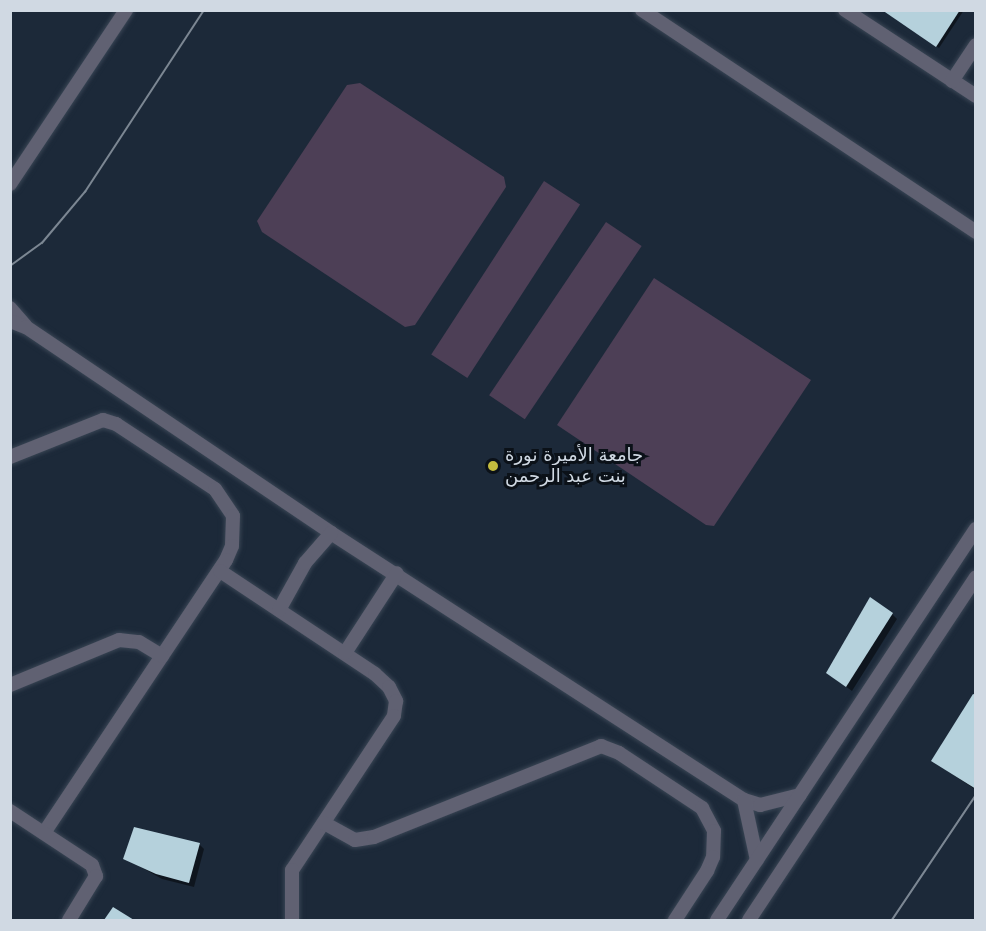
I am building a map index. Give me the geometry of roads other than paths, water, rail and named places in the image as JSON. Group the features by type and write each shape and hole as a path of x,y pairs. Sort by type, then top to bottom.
{"street":[{"path":"10,184 126,10"},
{"path":"642,10 975,232"},
{"path":"845,10 975,96"},
{"path":"952,81 975,45"},
{"path":"10,308 27,327 331,533 397,573 744,800 760,805 800,795"},
{"path":"10,321 27,327"},
{"path":"10,457 86,424 103,420 116,424 215,489 227,502 234,531 232,546 220,571 44,833"},
{"path":"717,921 975,529"},
{"path":"279,610 311,568 331,533"},
{"path":"220,571 345,653 389,687 395,709 394,716 292,870 292,921"},
{"path":"345,653 397,573"},
{"path":"749,921 975,577"},
{"path":"10,685 119,640 139,642 162,656"},
{"path":"324,823 356,840 374,837 601,746 619,753 702,808 714,831 713,857 707,871 675,921"},
{"path":"744,800 757,860"},
{"path":"10,811 92,865 96,876 69,921"}],"tram line":[{"path":"10,266 42,243 85,192 204,10"},
{"path":"892,920 976,795"}],"place":[{"name":"جامعة الأميرة نورة بنت عبد الرحمن","path":"493,466"}]}
